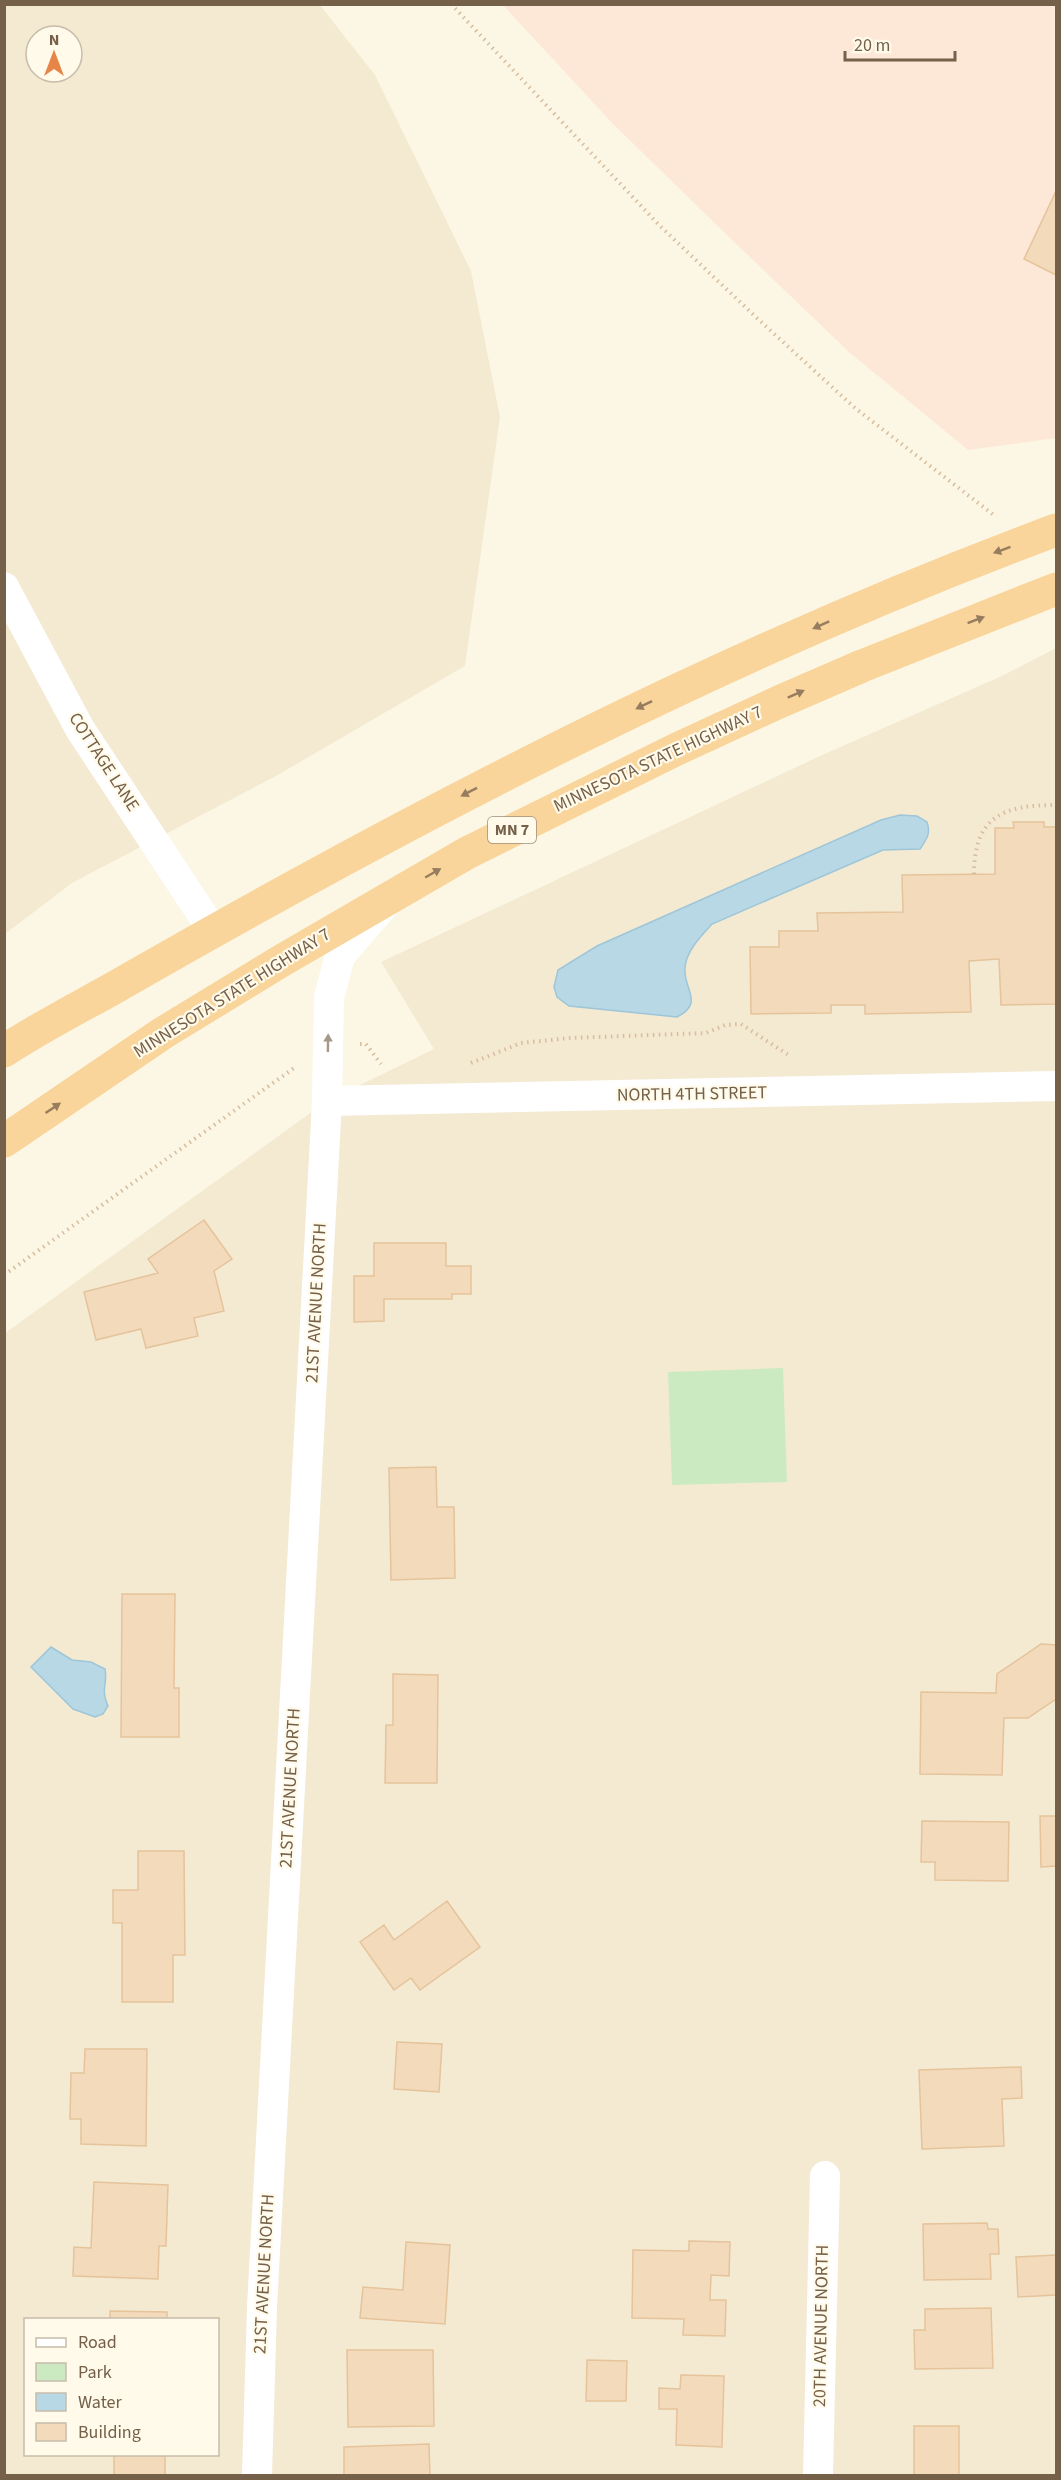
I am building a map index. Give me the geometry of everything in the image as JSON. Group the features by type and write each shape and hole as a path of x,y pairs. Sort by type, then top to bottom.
{"highway":[{"path":"4,1051 213,931 466,794 659,698 880,599 1056,530"},
{"name":"MINNESOTA STATE HIGHWAY 7","path":"4,1141 163,1033 280,961 466,853 677,749 862,666 1056,588"}],"street":[{"name":"COTTAGE LANE","path":"4,587 80,729 213,931"},
{"name":"21ST AVENUE NORTH","path":"257,2475 264,2271 327,1101 329,997 340,956 392,896"},
{"name":"NORTH 4TH STREET","path":"327,1101 1056,1086"},
{"name":"20TH AVENUE NORTH","path":"818,2475 825,2176"}],"path":[{"path":"451,4 660,226 734,297 855,408 983,508"},
{"path":"974,874 974,856 979,838 988,824 1002,813 1014,808 1056,805"},
{"path":"470,1063 521,1043 570,1038 705,1033 725,1025 741,1024 798,1062"},
{"path":"4,1275 327,1044 366,1044 379,1063 384,1065"}],"shaded area":[{"path":"5,5 320,5 375,75 471,271 500,417 465,666 276,776 72,883 5,934"},
{"path":"503,5 1056,5 1056,438 968,450 849,352 613,124"},
{"path":"1056,648 1056,2475 5,2476 5,1333 327,1101 434,1049 381,962 820,756 1004,675"}],"green space":[{"path":"783,1368 787,1482 672,1485 668,1372"}],"water":[{"path":"900,815 917,816 927,822 928,836 920,849 883,850 712,924 688,956 685,976 691,1001 685,1012 677,1017 569,1006 557,997 554,987 558,970 597,946 881,820"},
{"path":"51,1647 72,1660 91,1662 105,1669 104,1690 108,1706 103,1714 95,1717 73,1709 31,1667"}],"building":[{"path":"1056,191 1056,275 1024,259"},
{"path":"1013,822 1044,822 1044,827 1056,827 1056,1004 1001,1005 999,959 969,961 971,1012 865,1014 865,1005 831,1005 831,1013 751,1014 750,947 779,947 779,931 818,931 817,913 903,912 902,875 995,874 995,828 1014,828"},
{"path":"204,1220 232,1259 214,1271 224,1311 194,1318 198,1336 146,1348 141,1329 96,1340 84,1292 158,1273 148,1259"},
{"path":"374,1243 446,1243 446,1266 471,1266 471,1294 452,1294 452,1299 384,1299 384,1321 354,1322 354,1276 374,1276"},
{"path":"436,1467 437,1507 454,1507 455,1578 391,1580 389,1468"},
{"path":"122,1594 175,1594 174,1688 179,1688 179,1737 121,1737"},
{"path":"1041,1644 1056,1645 1056,1699 1028,1718 1004,1718 1002,1775 920,1774 921,1692 996,1693 997,1674"},
{"path":"393,1674 438,1675 437,1783 385,1783 386,1725 393,1725"},
{"path":"1040,1816 1056,1816 1056,1866 1041,1867"},
{"path":"922,1821 1009,1822 1008,1881 935,1880 935,1862 921,1862"},
{"path":"138,1851 184,1851 185,1955 173,1955 173,2002 122,2002 122,1923 113,1923 113,1890 138,1890"},
{"path":"447,1901 480,1947 420,1990 411,1978 394,1990 360,1942 384,1925 394,1940"},
{"path":"397,2042 442,2044 439,2092 394,2089"},
{"path":"85,2049 147,2049 146,2146 81,2144 81,2119 70,2119 71,2073 84,2073"},
{"path":"1021,2067 1022,2098 1002,2099 1004,2146 922,2149 919,2070"},
{"path":"94,2182 168,2185 166,2246 159,2246 158,2279 73,2276 74,2247 91,2248"},
{"path":"987,2223 988,2229 998,2229 999,2254 990,2254 991,2279 924,2280 923,2224"},
{"path":"689,2241 730,2242 729,2276 711,2275 710,2300 726,2300 725,2336 683,2335 684,2319 632,2318 633,2250 689,2251"},
{"path":"406,2242 450,2245 445,2324 360,2318 363,2287 403,2290"},
{"path":"1056,2255 1056,2295 1018,2297 1016,2257"},
{"path":"991,2308 993,2368 915,2369 914,2330 925,2330 925,2309"},
{"path":"110,2311 167,2312 167,2318 110,2318"},
{"path":"347,2350 433,2350 434,2426 348,2427"},
{"path":"587,2360 627,2361 626,2401 586,2401"},
{"path":"681,2375 724,2376 722,2447 676,2445 677,2409 659,2409 659,2388 680,2389"},
{"path":"914,2426 959,2426 959,2476 914,2476"},
{"path":"429,2444 430,2476 344,2476 344,2447"},
{"path":"114,2456 165,2456 165,2476 114,2476"}]}
